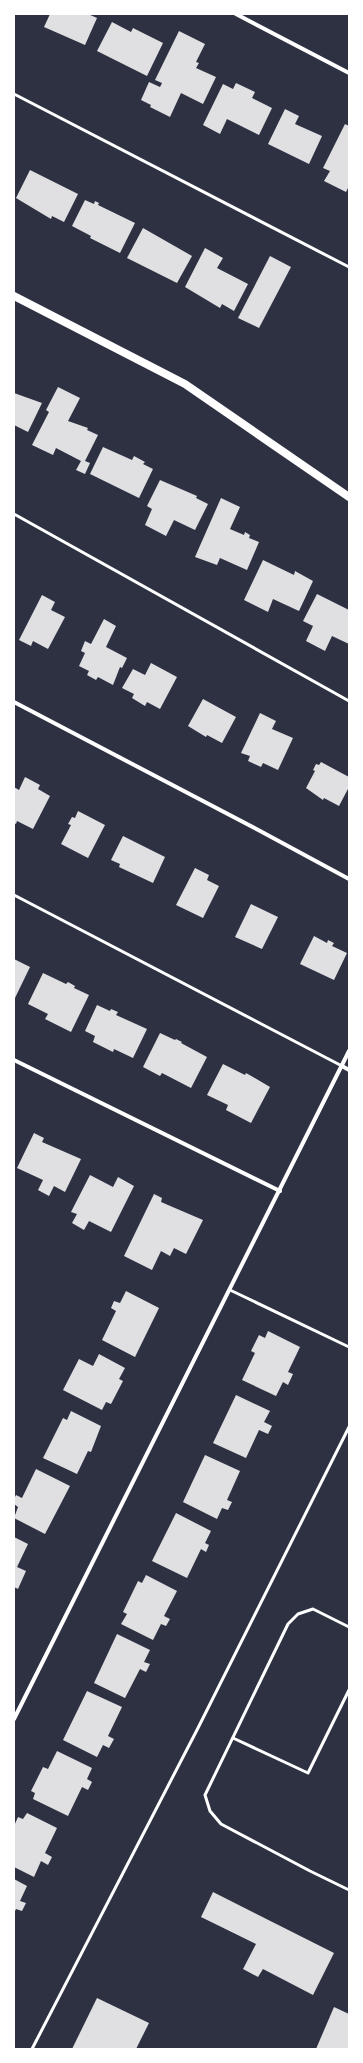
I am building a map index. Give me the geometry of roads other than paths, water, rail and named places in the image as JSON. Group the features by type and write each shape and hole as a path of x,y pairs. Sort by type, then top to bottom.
{"main road":[{"path":"14,296 185,384 349,497"}],"street":[{"path":"236,14 349,73"},
{"path":"14,702 349,879"},
{"path":"14,1719 349,1051"},
{"path":"14,1060 280,1191"},
{"path":"342,1066 349,1070"}],"lane":[{"path":"14,94 349,267"},
{"path":"14,514 349,701"},
{"path":"14,895 342,1066"},
{"path":"230,1290 349,1348"},
{"path":"32,2049 198,1728 349,1427"},
{"path":"349,1626 313,1609 298,1614 288,1624 205,1795 210,1811 221,1824 349,1890"},
{"path":"233,1738 308,1773 349,1690"}]}
